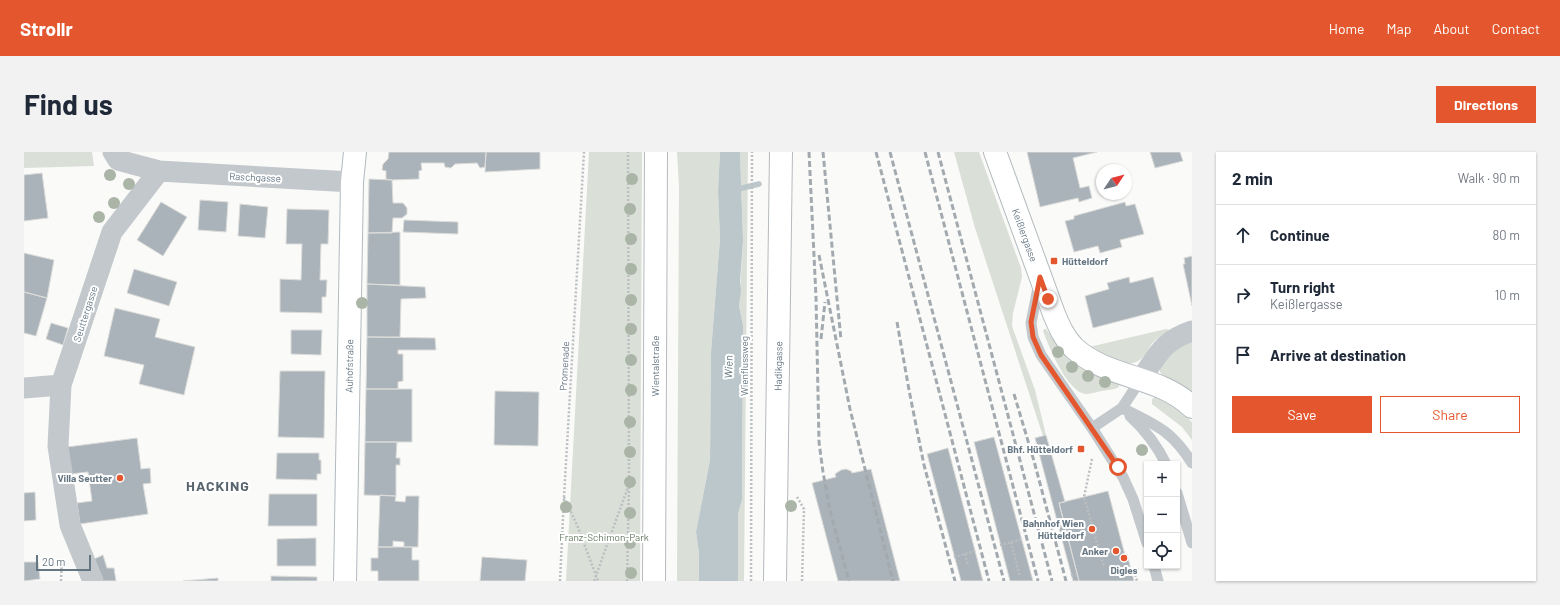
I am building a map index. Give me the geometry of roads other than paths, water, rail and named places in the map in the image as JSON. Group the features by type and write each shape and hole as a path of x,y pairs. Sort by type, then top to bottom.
{"main road":[{"name":"Auhofstraße","path":"345,581 352,182 355,152"},
{"name":"Wientalstraße","path":"654,581 656,152"},
{"name":"Hadikgasse","path":"775,581 781,152"},
{"name":"Keißlergasse","path":"995,152 1060,329 1074,347 1097,363 1176,394 1192,407"}],"street":[{"path":"113,152 118,160 159,171"},
{"name":"Raschgasse","path":"159,171 352,182"},
{"name":"Seuttergasse","path":"93,581 70,524 58,446 61,385 112,232 159,171"},
{"path":"1141,379 1168,342 1192,331"},
{"path":"24,388 61,385"}],"lane":[{"path":"1040,277 1031,322 1033,337 1041,355 1118,467 1128,486 1144,535"},
{"path":"1092,428 1122,408 1141,379"},
{"path":"1122,408 1164,430 1175,439 1192,463"},
{"path":"1122,408 1151,439 1164,461"},
{"path":"1178,497 1192,543"},
{"path":"1155,569 1158,581"}],"water":[{"name":"Wien","path":"720,152 740,152 743,241 739,306 743,325 742,500 738,514 738,581 699,581 699,553 696,532 710,460 711,352 720,239 718,191"}],"waterway":[{"path":"734,190 759,184"}],"railway":[{"path":"809,152 816,297 819,442 830,511 849,581"},
{"path":"823,152 841,340"},
{"path":"876,152 989,581"},
{"path":"890,152 1004,581"},
{"path":"925,152 1038,581"},
{"path":"938,152 1052,581"},
{"path":"819,255 850,409 893,581"},
{"path":"821,339 825,302"},
{"path":"897,322 924,465 955,581"},
{"path":"1014,394 1034,461 1066,581"}],"place":[{"name":"Hütteldorf","path":"1054,261"},
{"name":"Bhf. Hütteldorf","path":"1081,449"},
{"name":"Villa Seutter","path":"120,478"},
{"name":"Bahnhof Wien Hütteldorf","path":"1092,529"},
{"name":"Anker","path":"1116,551"},
{"name":"Digles","path":"1124,558"}],"district":[{"name":"HACKING","path":"218,485"}],"park label":[{"name":"Franz-Schimon-Park","path":"604,537"}]}
